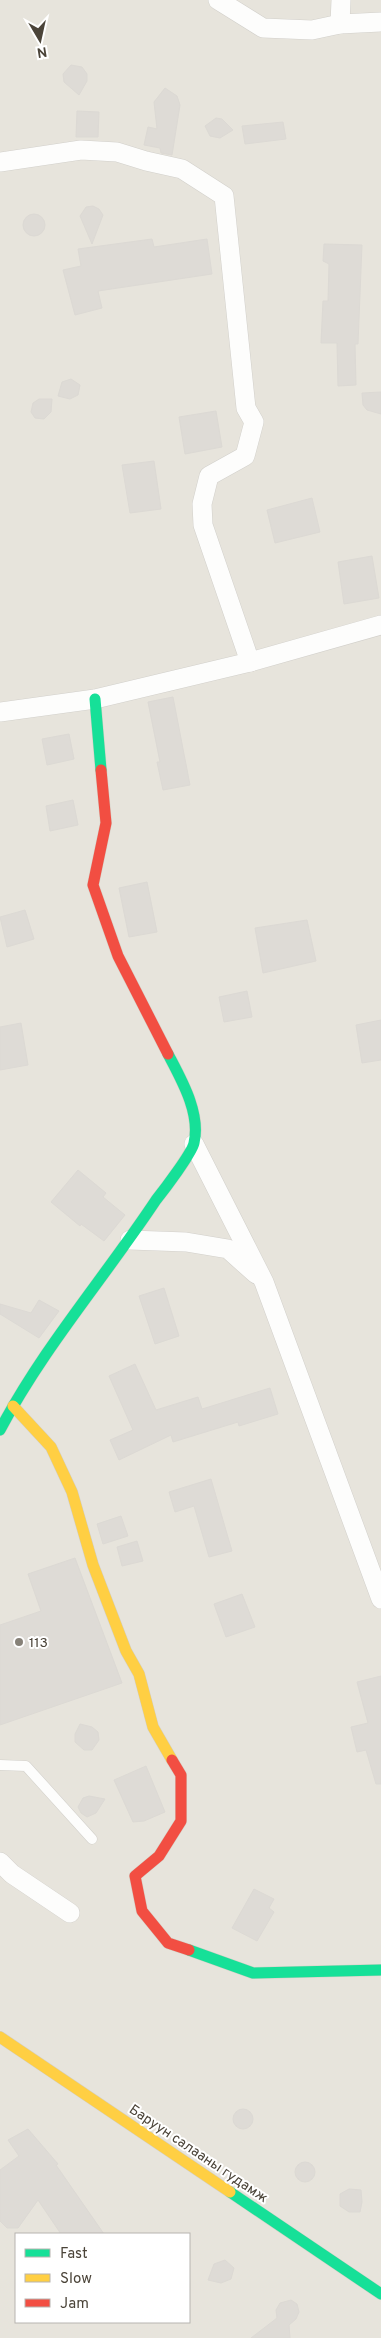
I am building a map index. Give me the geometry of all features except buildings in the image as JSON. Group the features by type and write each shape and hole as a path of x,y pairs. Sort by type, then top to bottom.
{"street":[{"path":"218,0 263,28 312,30 340,24 381,22"},
{"path":"340,24 341,0"},
{"path":"0,162 81,150 117,152 182,169 224,196 246,408 254,422 245,456 209,476 202,504 203,525 250,662"},
{"path":"0,712 95,699 250,662 381,625"},
{"path":"95,699 106,823 93,885 118,956 183,1084 194,1115 194,1144 264,1282 381,1600"},
{"path":"0,1430 22,1388 130,1240 194,1144"},
{"path":"130,1240 186,1242 228,1249 264,1282"},
{"path":"12,1406 51,1447 72,1492 93,1565 126,1651 139,1674 153,1727 181,1775 181,1821 159,1856 135,1876 142,1911 168,1943 252,1973 381,1970"},
{"path":"0,1862 12,1874 70,1913"},
{"name":"Баруун салааны гудамж","path":"0,2037 381,2294"}],"lane":[{"path":"0,1765 26,1766 92,1839"}],"shaded area":[{"path":"0,0 381,0 381,2338 0,2338"}],"traffic: fast":[{"path":"95,699 101,770"},
{"path":"0,1430 35,1370 177,1172 192,1148 195,1132 192,1108 184,1085 168,1054"},
{"path":"189,1950 253,1973 381,1970"},
{"path":"230,2192 381,2294"}],"traffic: slow":[{"path":"13,1406 51,1447 72,1492 93,1565 126,1651 139,1674 153,1727 172,1760"},
{"path":"0,2037 230,2192"}],"traffic: jam":[{"path":"101,770 106,823 93,885 118,956 168,1054"},
{"path":"172,1760 181,1775 181,1821 159,1856 135,1876 142,1911 168,1943 189,1950"}],"place":[{"name":"113","path":"19,1642"}]}
